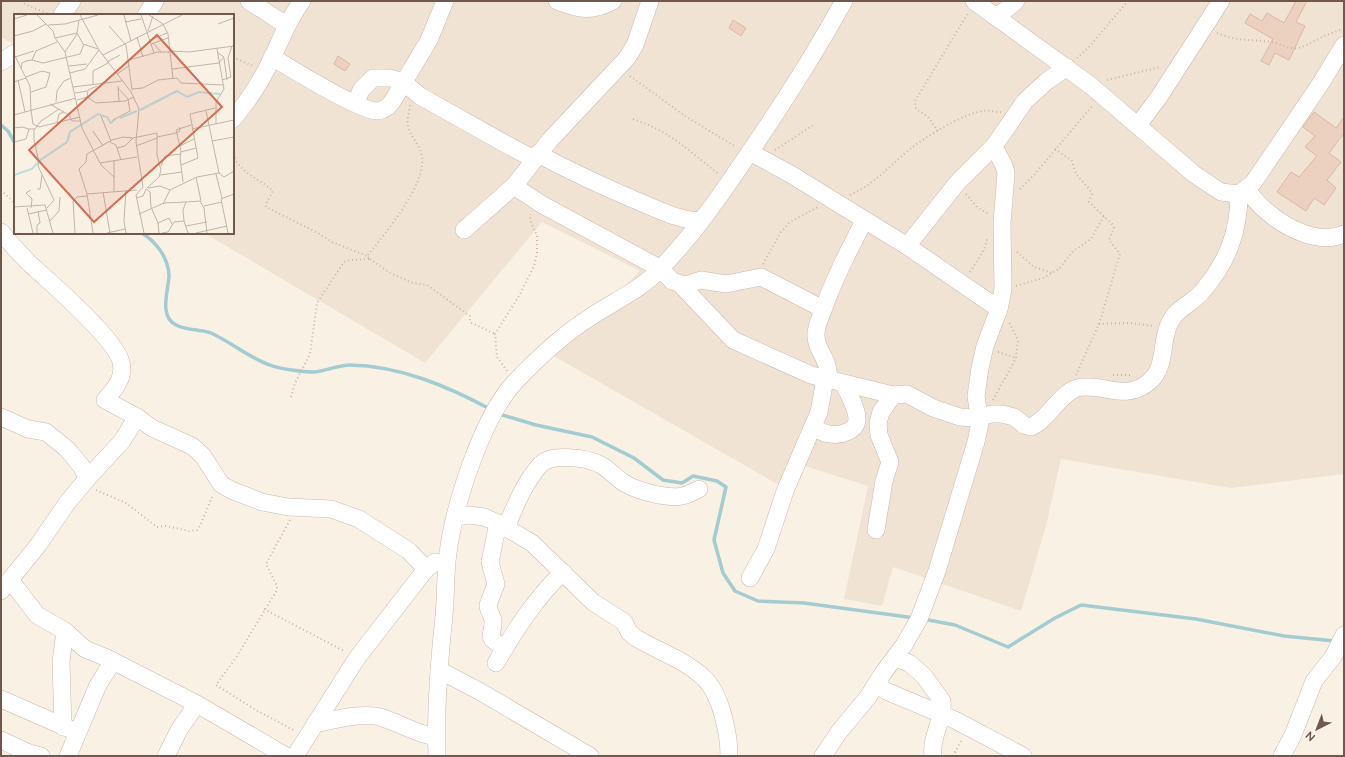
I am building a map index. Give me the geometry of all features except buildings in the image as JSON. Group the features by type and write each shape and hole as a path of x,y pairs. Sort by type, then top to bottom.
{"street":[{"path":"63,14 72,1"},
{"path":"147,14 155,1"},
{"path":"249,1 286,25"},
{"path":"234,118 250,97 269,64 286,25 302,1"},
{"path":"269,64 376,111 387,108 406,85 429,40 445,1"},
{"path":"557,1 569,6 593,10 613,1"},
{"path":"464,230 514,186 536,156 569,118 618,68 635,45 650,1"},
{"path":"437,756 436,737 439,670 447,586 447,556 455,517 494,411 516,381 568,333 645,283 661,269 701,221 773,120 844,1"},
{"path":"994,16 1003,12 1016,1"},
{"path":"1138,125 1182,63 1221,1"},
{"path":"974,2 1067,67 1138,125 1194,174 1221,192 1243,192 1269,214 1309,236 1339,236 1344,234"},
{"path":"514,186 661,269 672,281 681,285 733,340 791,367 833,381 893,395 907,394 949,415 983,417 996,414 1010,416 1024,425 1031,427 1075,389 1085,387 1112,391 1135,390 1151,380 1158,371 1161,363 1167,328 1175,314 1200,294 1229,250 1238,218 1243,192 1253,183 1344,45"},
{"path":"1,62 14,54"},
{"path":"907,246 957,184 994,146 1025,101 1047,81 1067,67"},
{"path":"356,103 361,90 373,78 390,78 406,85 420,96 489,135 669,215 689,220 701,221"},
{"path":"823,756 877,684 883,673 898,654 919,619 937,571 976,442 980,423 983,417 976,396 985,346 999,310 1003,289 1002,219 1006,173 994,146"},
{"path":"750,152 792,174 864,221 907,246 999,310"},
{"path":"813,427 830,434 837,434 846,432 855,426 857,417 833,381 828,362 815,336 832,286 864,221"},
{"path":"1,232 22,256 50,281 102,334 114,349 121,362 120,380 105,400 137,417 152,428 192,446 203,456 213,474 221,484 262,502 288,507 331,509 359,519 409,551 426,568"},
{"path":"681,285 691,284 701,280 726,284 761,277 823,309"},
{"path":"750,578 766,549 785,491 833,381"},
{"path":"876,530 884,482 890,462 879,435 878,423 881,412 893,395"},
{"path":"1,417 28,429 46,432 67,449 82,467 87,479"},
{"path":"137,417 112,453 87,479 4,587 37,615 65,631 85,649 113,661 197,704 286,756"},
{"path":"505,648 492,639 490,633 493,622 488,605 496,584 490,562 502,525 541,464 553,458 578,459 599,464 627,485 641,491 654,494 680,497 699,489"},
{"path":"455,517 469,515 484,517 502,525 532,542 593,602 624,622 629,632 636,638 685,664 706,680 723,716 728,736 729,756"},
{"path":"295,756 357,658 426,568 447,556"},
{"path":"496,663 515,630 537,600 563,572"},
{"path":"65,631 61,662 71,730 68,756"},
{"path":"1282,756 1293,735 1314,681 1333,657 1344,634"},
{"path":"898,654 901,660 909,663 924,676 939,696 942,705 933,745 933,756"},
{"path":"71,730 113,661"},
{"path":"439,670 491,697 590,756"},
{"path":"877,684 891,694 941,714 1023,756"},
{"path":"1,699 71,730"},
{"path":"166,756 179,730 197,704"},
{"path":"311,731 366,716 378,716 421,735 436,737"},
{"path":"1,740 29,753 41,756"}],"path":[{"path":"21,1 37,10 49,14"},
{"path":"1067,67 1088,48 1128,1"},
{"path":"938,131 928,117 916,109 915,101 974,2"},
{"path":"1205,27 1239,40 1271,42 1295,48 1302,47 1322,36 1344,29"},
{"path":"234,58 269,64"},
{"path":"963,286 984,250 990,232 1002,219 1055,149 1096,90 1182,63"},
{"path":"618,68 666,103 728,143 750,152"},
{"path":"367,256 397,217 414,191 423,168 421,149 408,128 406,85"},
{"path":"754,278 781,232 790,222 820,206 834,202 872,183 909,150 938,131 984,110 1004,112"},
{"path":"633,119 652,125 671,135 730,182"},
{"path":"1055,149 1072,161 1076,174 1092,194 1089,202 1114,228 1109,240 1120,254 1099,324 1065,397"},
{"path":"234,157 236,162 248,176 272,191 266,207 318,233 332,242 367,256 390,273 413,283 427,285 456,306 463,309 470,316 470,322 494,334"},
{"path":"957,184 976,207 1002,219 1026,261 1034,267 1053,273"},
{"path":"1,190 14,202"},
{"path":"516,381 497,357 494,334 519,296 534,266 537,253 537,236 530,220 530,196"},
{"path":"1003,289 1030,282 1059,269 1073,251 1091,239 1104,216"},
{"path":"291,397 295,383 310,354 316,307 320,297 344,262 350,260 370,259"},
{"path":"983,417 1016,358 1018,340 1009,322 999,310"},
{"path":"1099,324 1130,323 1167,328"},
{"path":"985,346 1016,358"},
{"path":"1109,376 1132,375 1158,371"},
{"path":"1077,373 1082,374"},
{"path":"87,479 90,487 112,499 126,503 154,526 166,526 189,531 197,530 206,514 212,498 213,474"},
{"path":"288,507 290,523 268,557 266,564 277,586 277,590 264,609 246,641 216,685 256,710 284,724 311,731"},
{"path":"264,609 357,658"},
{"path":"953,756 969,728"}],"shaded area":[{"path":"3,1 1344,1 1344,474 1231,488 1061,459 1046,526 1021,611 893,567 882,606 844,599 868,486 795,463 784,488 552,355 640,271 542,222 425,363 206,234 234,234 234,14 14,14 14,44 1,37 1,4"}],"waterway":[{"path":"1,125 8,131 14,141"},
{"path":"143,234 156,245 164,256 169,275 166,302 167,315 176,325 211,333 262,362 274,366 292,370 314,372 350,365 387,369 405,373 440,385 490,409"},
{"path":"499,414 536,425 592,437 634,458 663,480 682,483 693,476 717,481 726,487 714,540 723,573 735,591 758,601 804,603 915,618"},
{"path":"923,619 955,625 1008,647 1055,618 1081,605 1196,619 1284,636 1335,641"}]}
